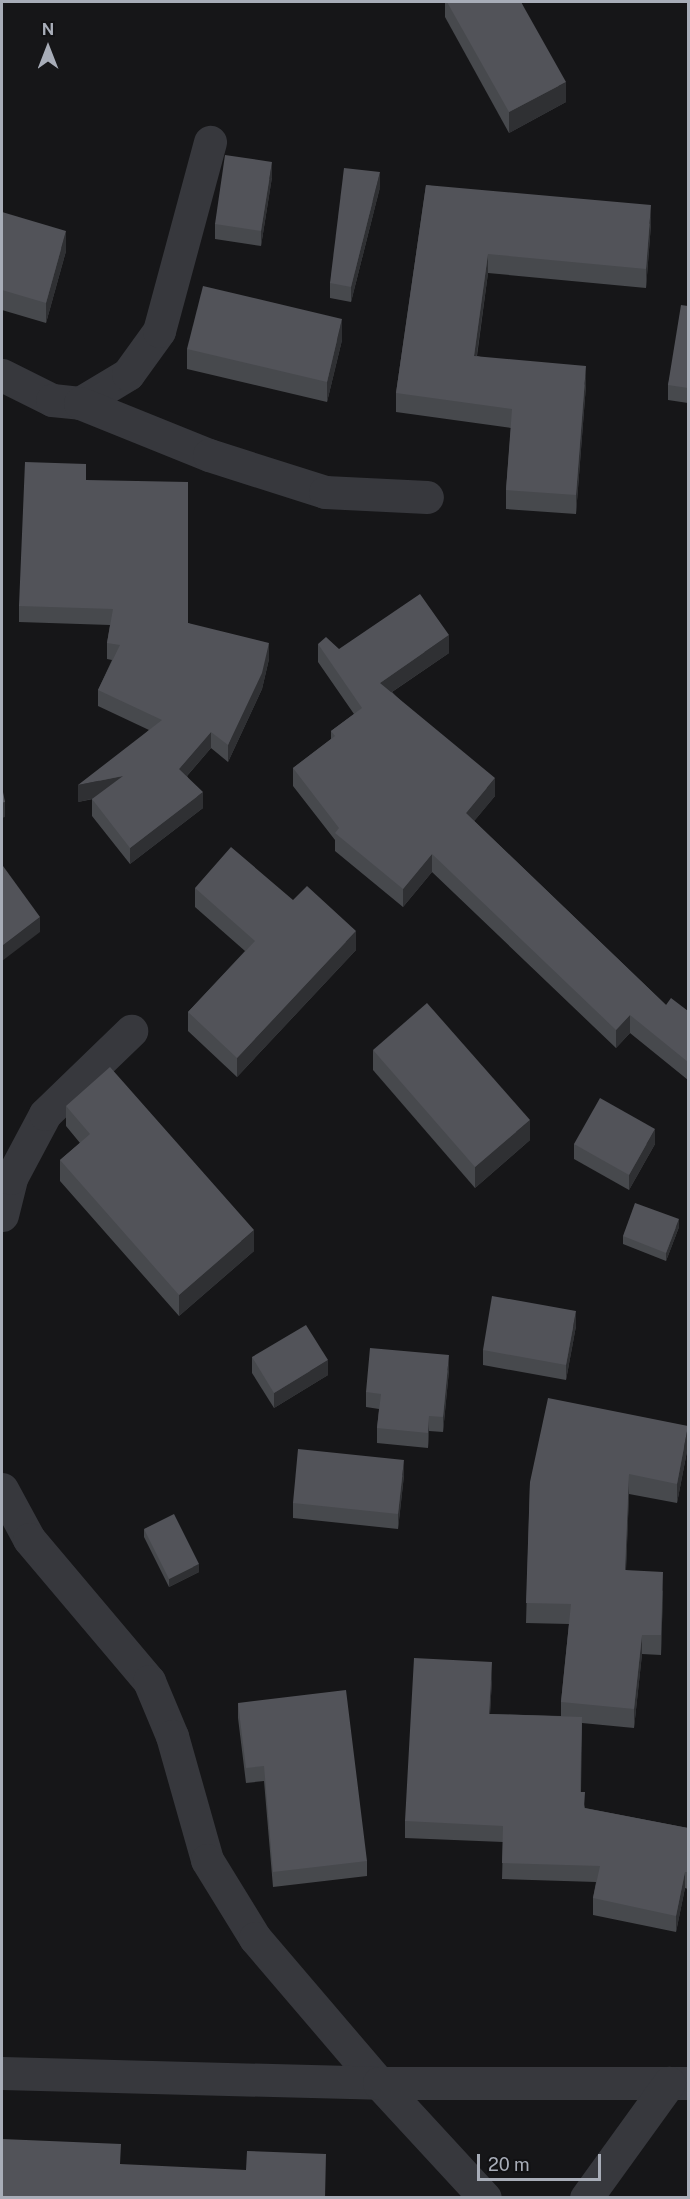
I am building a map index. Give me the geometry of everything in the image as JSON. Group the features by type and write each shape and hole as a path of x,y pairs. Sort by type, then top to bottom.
{"street":[{"path":"80,403 128,374 159,331 210,142"},
{"path":"2,375 52,400 80,403 209,455 325,492 427,497"},
{"path":"2,1215 11,1178 45,1114 131,1031"},
{"path":"2,1489 29,1539 150,1682 172,1736 207,1860 255,1938 380,2083 485,2198"},
{"path":"2,2073 380,2083 679,2083"},
{"path":"586,2198 679,2083"}],"building":[{"path":"447,2 521,2 566,82 509,112"},
{"path":"225,155 272,162 261,231 215,224"},
{"path":"344,168 380,172 351,287 330,283"},
{"path":"426,185 651,205 646,269 488,254 474,356 586,366 576,495 506,490 512,409 396,393"},
{"path":"2,212 66,231 46,303 2,290"},
{"path":"203,286 342,319 327,382 187,349"},
{"path":"681,305 688,306 688,388 668,385"},
{"path":"25,462 86,464 86,480 188,482 188,623 269,643 262,673 228,745 211,732 179,769 203,792 130,848 92,799 123,776 78,785 162,720 98,690 120,645 107,643 113,609 19,606"},
{"path":"420,594 449,635 380,683 495,778 466,813 666,1005 671,998 688,1011 688,1062 630,1015 616,1030 432,854 403,889 335,833 339,828 293,768 335,736 331,731 362,708 318,644 326,637 339,649"},
{"path":"2,787 5,802 2,803"},
{"path":"231,847 293,900 307,886 356,931 237,1058 188,1012 255,941 195,888"},
{"path":"2,867 40,917 2,946"},
{"path":"427,1003 530,1120 475,1167 373,1050"},
{"path":"110,1067 254,1230 179,1295 60,1160 90,1134 66,1106"},
{"path":"600,1098 655,1129 629,1175 574,1144"},
{"path":"635,1203 679,1219 666,1253 623,1236"},
{"path":"492,1296 576,1311 566,1365 483,1350"},
{"path":"306,1325 328,1360 274,1393 252,1357"},
{"path":"370,1348 449,1355 443,1417 429,1416 428,1433 377,1428 381,1394 366,1392"},
{"path":"548,1398 688,1426 677,1484 629,1474 625,1570 663,1572 661,1635 642,1635 634,1709 561,1702 571,1604 526,1603 530,1482"},
{"path":"298,1449 404,1460 398,1514 293,1503"},
{"path":"174,1514 199,1564 169,1579 144,1529"},
{"path":"414,1658 492,1662 489,1714 582,1717 580,1792 585,1792 584,1808 688,1828 688,1872 685,1872 676,1916 593,1898 600,1866 502,1863 503,1826 405,1821"},
{"path":"346,1690 367,1861 273,1872 264,1766 246,1768 238,1703"},
{"path":"2,2139 121,2144 120,2164 246,2170 247,2151 326,2154 325,2198 2,2198"}]}
